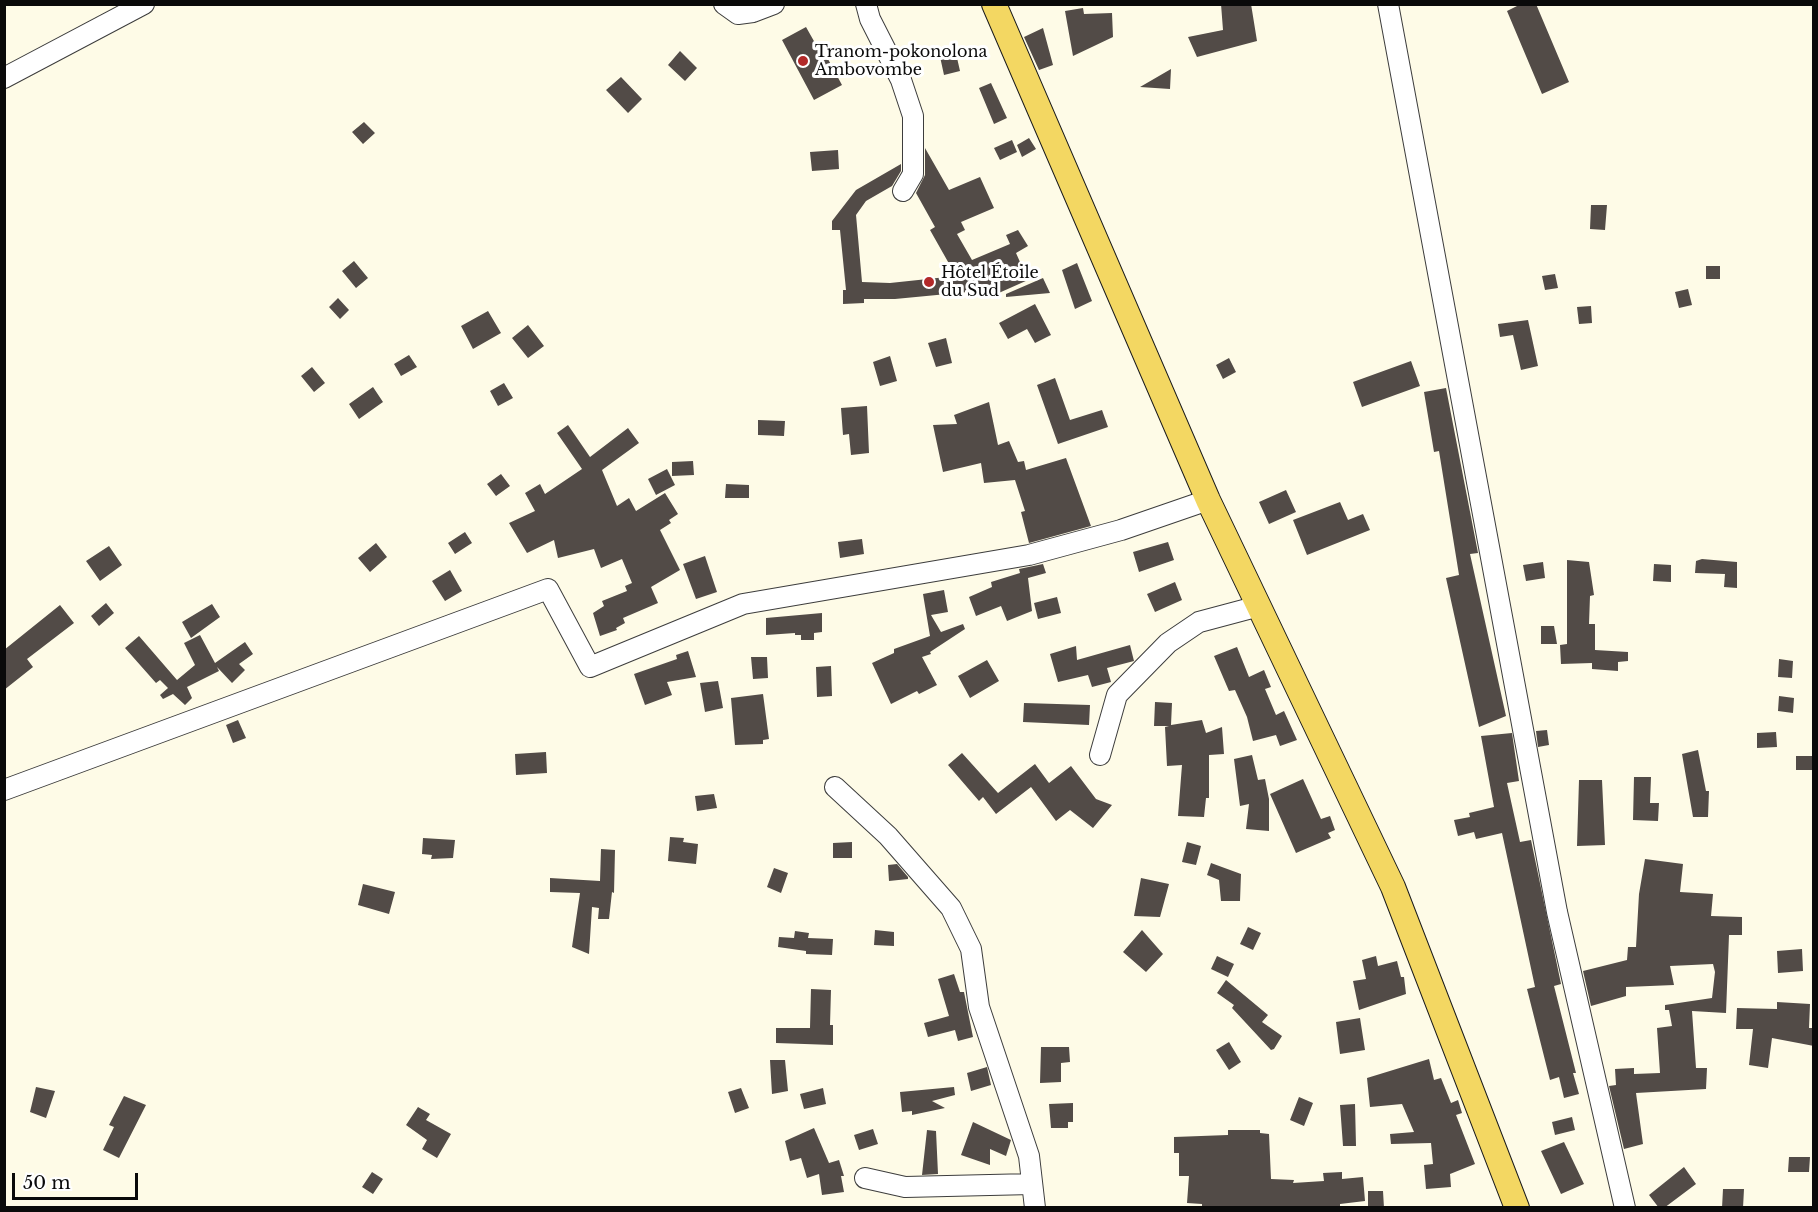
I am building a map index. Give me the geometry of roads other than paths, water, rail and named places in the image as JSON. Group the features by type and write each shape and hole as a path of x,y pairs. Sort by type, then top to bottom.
{"main road":[{"path":"994,4 1208,500 1393,887 1517,1208"}],"street":[{"path":"4,78 144,4"},
{"path":"724,4 738,14 753,12 774,4"},
{"path":"866,4 870,19 902,80 913,116 914,174 903,191"},
{"path":"1388,4 1557,912 1625,1208"},
{"path":"4,790 548,589 590,667 743,604 1029,555 1121,530 1208,500"},
{"path":"1100,755 1117,695 1167,643 1199,622 1259,606"},
{"path":"835,787 888,836 951,909 971,949 980,1007 1029,1156 1035,1208"},
{"path":"865,1178 905,1187 1032,1184"}],"place":[{"name":"Tranom-pokonolona Ambovombe","path":"803,61"},
{"name":"Hôtel Étoile du Sud","path":"929,282"}]}
